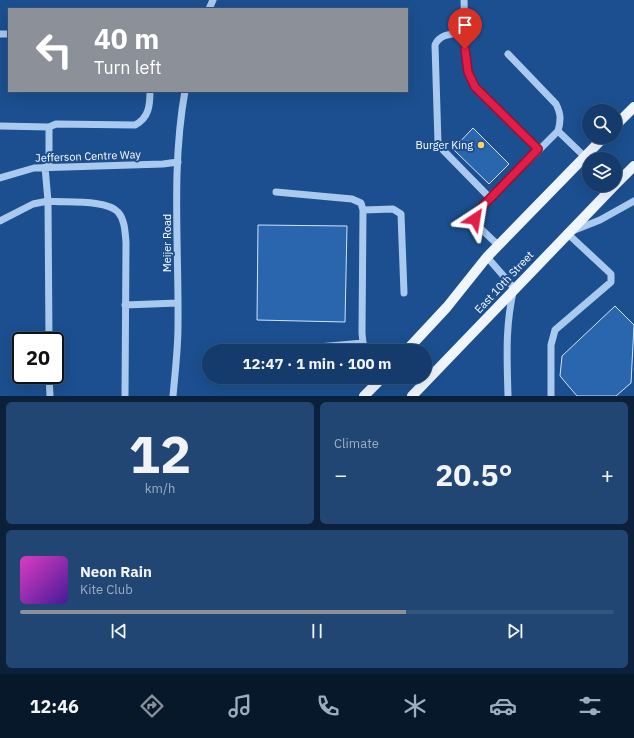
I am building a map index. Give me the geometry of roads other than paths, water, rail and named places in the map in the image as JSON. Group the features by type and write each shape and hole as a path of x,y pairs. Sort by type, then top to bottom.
{"main road":[{"path":"622,119 634,107"},
{"path":"590,152 597,144"},
{"path":"413,344 447,307 487,256 582,160"},
{"name":"East 10th Street","path":"622,178 634,166"},
{"name":"East 10th Street","path":"412,396 452,356 514,288 608,192"},
{"path":"364,396 376,384"}],"street":[{"path":"464,0 468,72 475,87 538,149"},
{"path":"465,32 442,36 437,40 435,45 438,143 490,198"},
{"path":"498,245 478,226 475,219 477,212 558,130 561,120 560,112 556,104 508,54"},
{"path":"0,126 50,128 56,124 135,125 143,121 147,113 150,105 150,92"},
{"name":"Meijer Road","path":"173,396 178,303 179,122 185,92"},
{"path":"49,332 47,167 50,128"},
{"path":"558,130 582,154"},
{"name":"Jefferson Centre Way","path":"0,178 34,168 163,164 178,162"},
{"path":"276,192 352,199 361,203 363,210 363,343 352,344"},
{"path":"0,221 33,204 48,201 88,202 111,207 118,212 124,223 126,242 125,396"},
{"path":"551,396 551,345 554,330 611,282 611,274 568,234 600,220 634,202"},
{"path":"363,210 393,209 400,214 404,293"},
{"path":"487,256 514,288 508,312 508,396"},
{"path":"125,305 178,303"},
{"path":"49,384 50,396"}],"place":[{"name":"Burger King","path":"481,145"}]}
